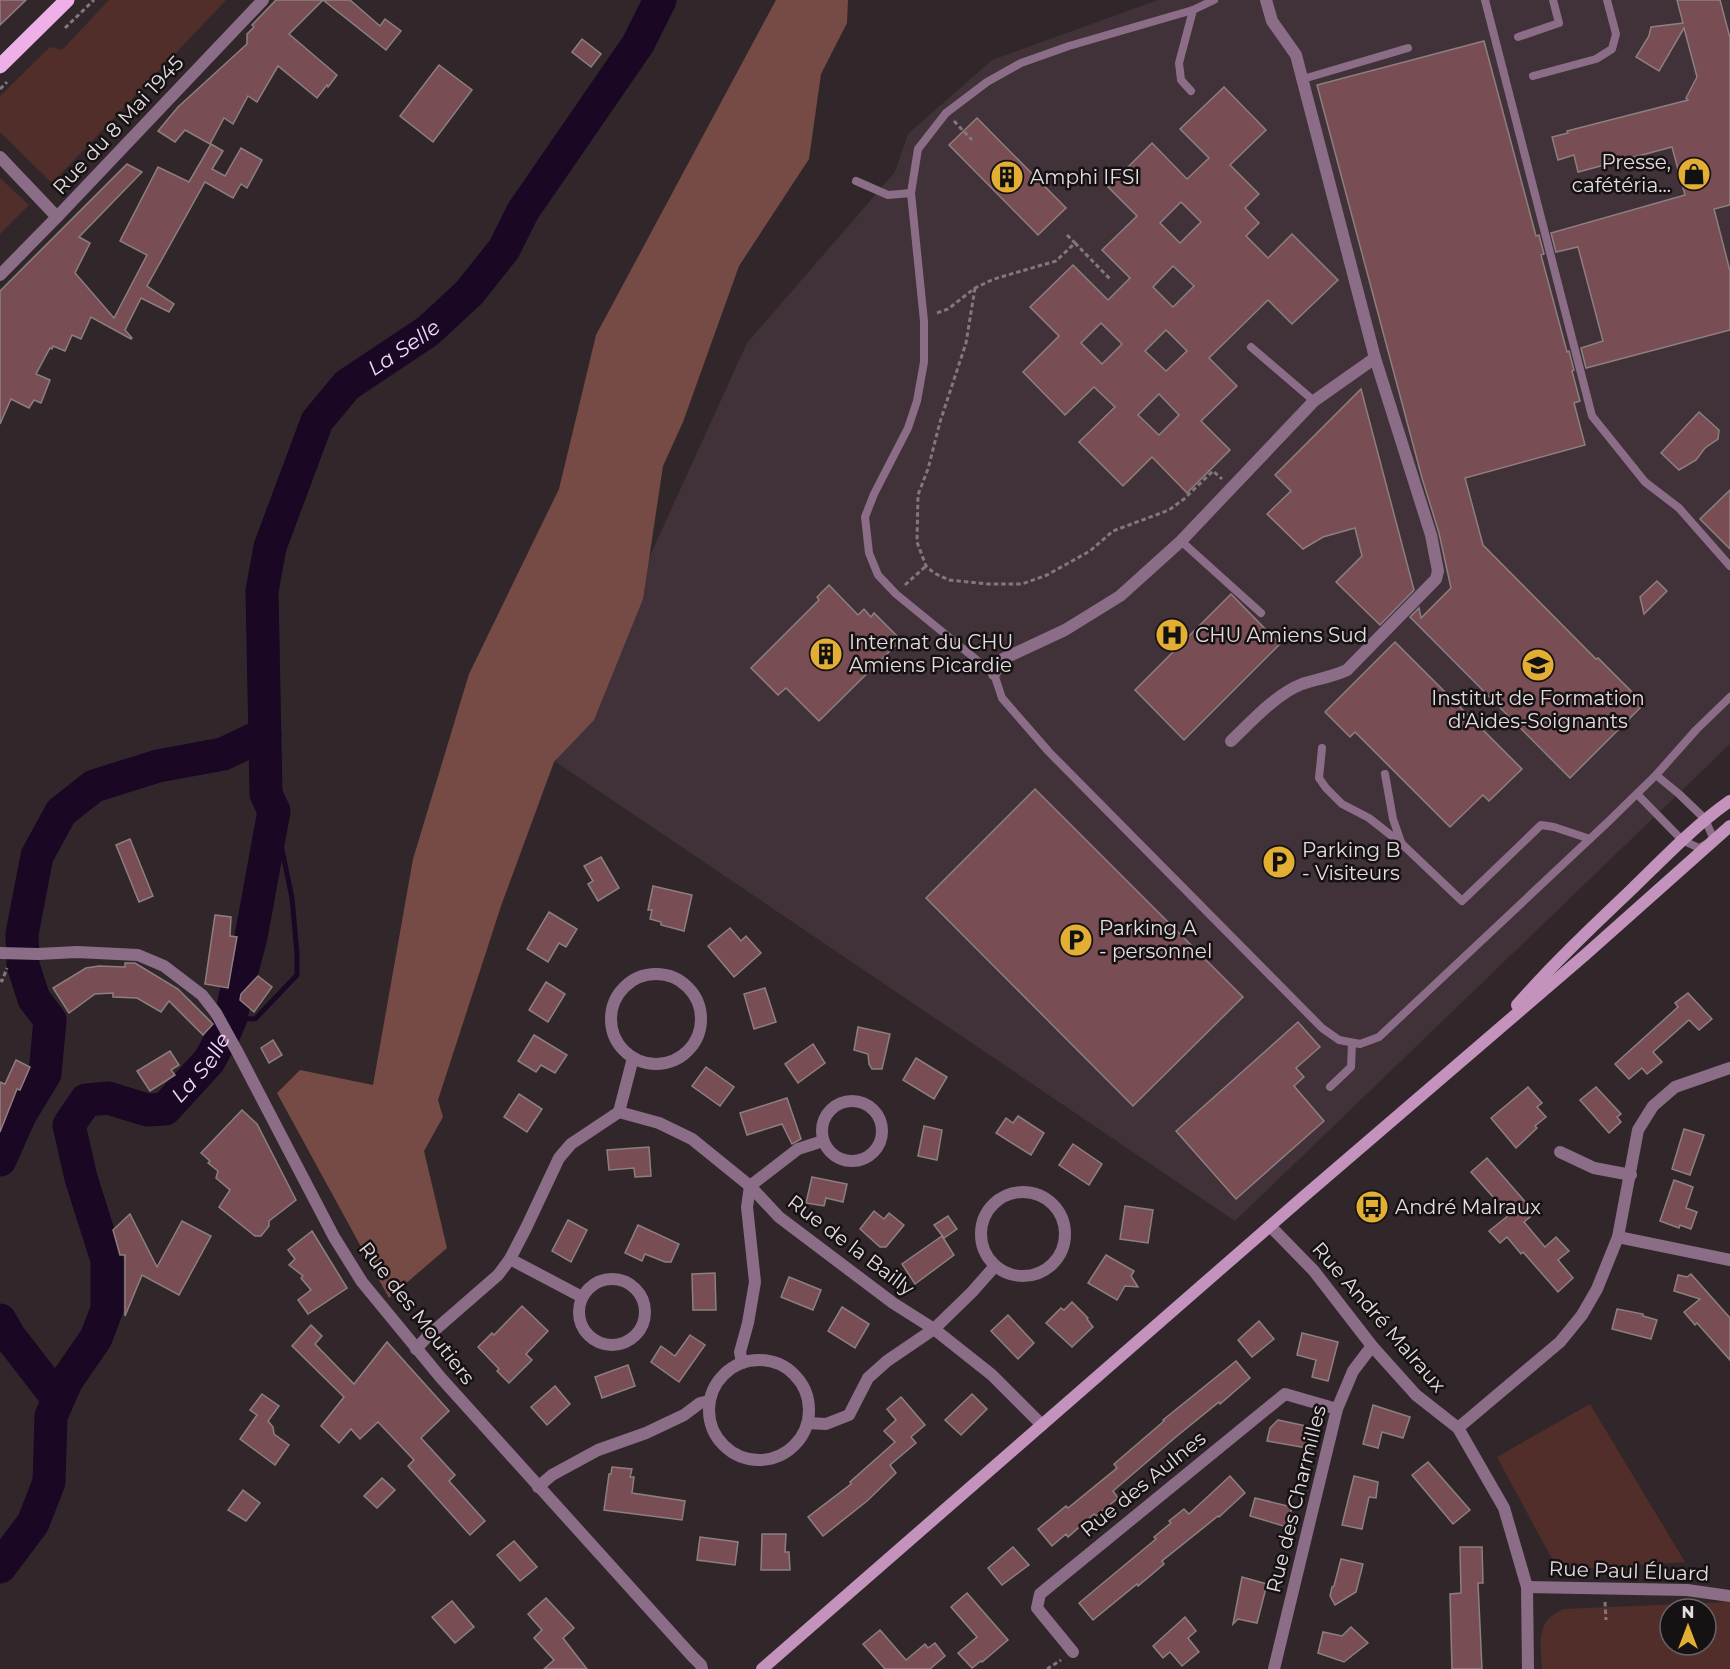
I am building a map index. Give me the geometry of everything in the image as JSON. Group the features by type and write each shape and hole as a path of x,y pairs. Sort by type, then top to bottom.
{"main road":[{"path":"0,66 67,0"}],"street":[{"name":"Rue du 8 Mai 1945","path":"0,275 263,0"},
{"path":"1231,741 1285,693 1301,685 1347,670 1436,579 1438,571 1431,535 1375,358 1296,55 1272,21 1266,0"},
{"path":"0,157 57,218"},
{"path":"994,674 1003,659 1065,630 1120,596 1181,541 1314,401 1375,358"},
{"path":"1491,1035 1537,982 1592,926 1682,840 1730,801"},
{"path":"762,1669 1578,961 1730,826"},
{"name":"Rue des Moutiers","path":"3,953 77,952 138,956 164,966 202,995 216,1013 333,1237 362,1282 416,1349 538,1487 685,1647 702,1669"},
{"path":"648,974 663,974 678,980 689,988 697,1000 701,1014 700,1028 695,1041 686,1052 674,1060 661,1064 647,1063 633,1058 621,1048 613,1034 610,1019 613,1004 621,990 633,980 648,974"},
{"path":"416,1349 498,1275 510,1259 559,1158 572,1144 619,1112 633,1058"},
{"path":"1458,1428 1560,1342 1582,1315 1597,1289 1618,1238 1638,1130 1653,1106 1675,1087 1730,1068"},
{"path":"845,1101 865,1103 874,1109 880,1118 882,1137 878,1147 864,1159 854,1162 844,1161 835,1157 823,1141 821,1131 823,1121 828,1112 845,1101"},
{"name":"Rue de la Bailly","path":"619,1112 659,1123 692,1139 750,1186 779,1217 893,1304 934,1329 992,1375 1042,1425"},
{"path":"742,1363 740,1352 755,1282 747,1207 750,1186 798,1149 823,1141"},
{"path":"1560,1152 1594,1168 1630,1175"},
{"path":"1018,1191 1033,1192 1046,1197 1063,1219 1066,1233 1064,1246 1057,1259 1035,1275 1021,1276 1007,1273 995,1266 986,1255 981,1242 981,1228 985,1215 993,1203 1005,1195 1018,1191"},
{"name":"Rue André Malraux","path":"1270,1226 1314,1271 1372,1346 1416,1395 1458,1428 1504,1508 1527,1587 1528,1669"},
{"path":"1618,1238 1730,1260"},
{"path":"510,1259 582,1297"},
{"path":"808,1423 826,1424 849,1415 868,1378 887,1361 934,1329 995,1266"},
{"path":"608,1278 630,1283 644,1299 645,1321 640,1331 632,1339 622,1344 600,1343 584,1329 580,1319 579,1308 582,1297 597,1281 608,1278"},
{"name":"Rue des Charmilles","path":"1274,1669 1336,1408 1353,1371 1372,1346"},
{"path":"757,1360 773,1362 787,1368 806,1392 809,1408 808,1423 801,1438 789,1451 774,1458 757,1461 740,1457 726,1448 715,1435 709,1418 709,1401 713,1389 730,1369 742,1363 757,1360"},
{"name":"Rue des Aulnes","path":"1073,1652 1037,1608 1040,1594 1285,1394 1336,1408"},
{"path":"538,1487 552,1476 598,1450 646,1433 684,1415 700,1403 709,1401"},
{"name":"Rue Paul Éluard","path":"1527,1587 1687,1590 1730,1596"}],"lane":[{"path":"1214,0 1193,10 1069,46 1021,63 987,82 946,113 918,149 911,193 924,321 924,362 917,401 908,428 874,494 865,517 869,552 878,575 896,594 994,674 1002,698 1049,752 1322,1028 1338,1040 1352,1043 1360,1044 1379,1037 1637,794 1730,697"},
{"path":"1485,0 1592,416 1645,482 1679,508 1730,566"},
{"path":"1518,37 1559,23 1553,0"},
{"path":"1533,76 1596,59 1612,49 1616,34 1607,0"},
{"path":"1191,91 1181,80 1179,63 1193,10"},
{"path":"1303,79 1408,48"},
{"path":"856,181 888,195 911,193"},
{"path":"1251,347 1314,401"},
{"path":"1181,541 1261,613"},
{"path":"1322,748 1320,778 1326,788 1342,804 1369,818 1402,844 1462,901 1541,825 1590,839"},
{"path":"1385,774 1393,819 1402,844"},
{"path":"1637,794 1682,840 1699,848 1714,840 1706,819 1656,775"},
{"path":"1330,1087 1351,1067 1352,1043"}],"path":[{"path":"946,113 972,140"},
{"path":"1067,236 1110,279"},
{"path":"924,321 948,309 975,288 994,279 1056,261 1075,243"},
{"path":"975,288 966,343 918,495 917,542 926,566 934,573 950,580 988,584 1022,584 1056,571 1090,551 1113,531 1169,510 1213,471 1232,488"},
{"path":"896,594 926,566"}],"shaded area":[{"path":"109,0 226,0 52,183 0,132 0,96 50,47 62,50"},
{"path":"776,0 848,0 847,23 821,74 809,159 739,266 683,422 663,466 643,599 594,720 554,762 501,906 438,1100 443,1117 424,1151 447,1248 389,1298 277,1093 300,1070 373,1085 413,859 469,674 559,489 596,335"},
{"name":"CHU Amiens Sud","path":"1158,0 1730,0 1730,744 1235,1221 556,762 747,343 895,172 908,134 992,60"},
{"path":"0,178 29,205 0,234"},
{"path":"1590,1404 1685,1562 1558,1570 1497,1457"},
{"path":"1730,1602 1730,1669 1542,1669 1542,1633 1548,1619 1564,1609 1658,1605 1658,1657 1718,1657 1718,1603"}],"building":[{"path":"0,0 26,0 0,25"},
{"path":"276,0 323,0 289,34 337,75 328,87 327,85 317,98 278,66 257,102 248,96 233,124 224,118 210,144 185,130 175,142 158,131 178,107 247,44 247,34 254,27 252,25"},
{"path":"323,0 350,0 380,26 385,19 401,31 386,50"},
{"path":"1677,0 1720,0 1730,38 1730,205 1714,209 1730,271 1730,330 1586,368 1581,348 1603,341 1578,247 1556,252 1551,233 1685,195 1672,147 1578,172 1574,155 1558,160 1552,137 1568,133 1567,131 1688,100 1686,98 1697,77 1684,28 1659,71 1636,57 1649,36 1651,27 1683,23"},
{"path":"582,39 601,54 591,67 572,52"},
{"path":"1484,41 1536,236 1539,235 1544,254 1541,255 1567,352 1569,351 1574,370 1572,371 1580,401 1574,403 1585,445 1465,478 1483,545 1644,704 1570,778 1410,617 1419,608 1421,618 1451,588 1439,533 1422,478 1317,85"},
{"path":"439,65 472,90 433,142 400,116"},
{"path":"1224,87 1266,130 1230,165 1259,194 1245,208 1259,223 1246,236 1268,258 1292,234 1338,280 1292,324 1268,300 1209,358 1237,386 1201,421 1230,450 1187,493 1152,457 1123,486 1079,442 1115,407 1094,387 1065,415 1023,372 1059,336 1030,307 1073,265 1108,300 1130,278 1102,250 1137,216 1108,187 1152,143 1187,179 1209,158 1180,129","holes":["1181,202 1201,222 1180,243 1160,223","1173,266 1194,286 1173,307 1153,287","1101,323 1122,344 1102,364 1081,343","1166,330 1187,351 1166,371 1145,351","1159,394 1179,415 1159,435 1138,415"]},
{"name":"Amphi IFSI","path":"977,118 1066,208 1038,235 949,145"},
{"path":"211,144 223,151 212,169 225,176 241,148 262,160 247,188 241,184 233,198 205,182 147,286 174,304 169,312 141,298 125,330 131,339 91,317 81,339 72,335 65,351 53,346 52,349 50,348 36,374 50,380 41,403 34,400 29,408 11,399 0,424 0,291 127,164 142,172 79,237 90,243 75,273 114,318 147,255 120,241 158,167 189,182"},
{"path":"1361,389 1414,590 1380,625 1336,582 1362,556 1355,528 1323,537 1303,549 1267,514 1291,491 1275,475"},
{"path":"1699,412 1719,430 1718,439 1705,448 1696,460 1679,470 1661,453"},
{"path":"1730,490 1730,549 1700,519"},
{"path":"1657,581 1667,591 1644,614 1640,597"},
{"name":"Internat du CHU Amiens Picardie","path":"829,585 858,615 864,609 871,617 874,613 901,640 819,721 786,688 778,695 751,668 819,600 817,597"},
{"path":"1231,594 1280,644 1184,740 1135,690"},
{"path":"1395,642 1522,769 1489,801 1483,795 1450,827 1355,732 1350,737 1325,712"},
{"name":"Parking A - personnel","path":"1035,789 1243,997 1133,1106 926,898"},
{"path":"130,839 153,896 139,902 116,845"},
{"path":"601,857 619,888 598,901 588,884 593,881 584,866"},
{"path":"653,886 692,895 684,931 661,925 661,922 650,919 652,910 648,910"},
{"path":"549,912 577,929 566,947 559,943 548,962 527,949"},
{"path":"215,915 231,917 230,936 237,937 228,988 205,984"},
{"path":"730,928 741,941 746,936 761,953 734,977 708,946"},
{"path":"125,963 135,963 178,989 213,1024 203,1035 169,1001 161,1012 137,998 113,997 113,993 95,994 69,1013 53,988 86,968 125,967"},
{"path":"258,976 272,987 254,1012 240,1000 241,994"},
{"path":"546,982 565,994 548,1022 529,1010"},
{"path":"765,988 776,1022 754,1029 744,994"},
{"path":"1688,993 1712,1019 1699,1030 1689,1020 1653,1052 1662,1062 1647,1074 1642,1068 1629,1079 1615,1064 1678,1007 1675,1003"},
{"path":"1298,1022 1320,1047 1296,1068 1304,1077 1294,1086 1324,1121 1236,1199 1176,1131"},
{"path":"858,1027 890,1034 882,1069 872,1069 868,1054 854,1050"},
{"path":"534,1035 567,1055 555,1073 541,1065 536,1072 518,1061"},
{"path":"273,1040 282,1055 269,1063 261,1048"},
{"path":"813,1044 825,1063 798,1083 785,1064"},
{"path":"170,1051 179,1065 171,1070 175,1075 150,1091 137,1071"},
{"path":"916,1058 947,1077 934,1099 903,1080"},
{"path":"16,1060 30,1067 20,1090 17,1089 0,1132 0,1082 5,1084"},
{"path":"706,1067 734,1087 720,1106 692,1086"},
{"path":"1528,1087 1542,1103 1537,1107 1546,1117 1516,1148 1491,1118"},
{"path":"1596,1087 1621,1114 1617,1117 1621,1122 1609,1133 1580,1100"},
{"path":"519,1094 542,1109 527,1132 504,1117"},
{"path":"787,1098 801,1139 792,1144 782,1124 747,1135 740,1113"},
{"path":"242,1110 257,1124 296,1200 269,1221 269,1226 261,1236 255,1236 219,1207 230,1190 216,1178 218,1171 201,1153"},
{"path":"1018,1116 1044,1133 1031,1155 996,1133 1006,1118 1013,1123"},
{"path":"924,1126 942,1130 937,1160 918,1156"},
{"path":"1684,1129 1704,1135 1690,1175 1672,1169"},
{"path":"1073,1144 1102,1164 1089,1185 1059,1165"},
{"path":"649,1147 651,1176 635,1177 634,1168 609,1170 607,1150"},
{"path":"1487,1158 1535,1213 1524,1222 1545,1247 1556,1237 1569,1251 1558,1260 1573,1278 1558,1292 1507,1237 1500,1243 1489,1231 1509,1215 1471,1172"},
{"path":"812,1177 847,1184 843,1202 826,1198 824,1206 806,1203"},
{"path":"1674,1180 1693,1187 1686,1208 1697,1212 1691,1229 1680,1225 1679,1228 1660,1221"},
{"path":"1125,1206 1153,1210 1148,1243 1120,1239"},
{"path":"874,1211 884,1219 889,1213 904,1225 886,1247 880,1247 860,1229"},
{"path":"130,1214 157,1267 182,1221 211,1236 179,1295 142,1275 125,1316 125,1255 120,1255 113,1230"},
{"path":"948,1216 957,1229 944,1238 934,1225"},
{"path":"568,1220 587,1230 571,1262 552,1251"},
{"path":"638,1225 679,1244 671,1262 645,1254 642,1261 625,1253"},
{"path":"312,1231 347,1288 308,1314 298,1300 311,1290 301,1278 303,1276 289,1265 295,1259 288,1250"},
{"path":"942,1236 954,1255 915,1284 902,1264"},
{"path":"1106,1255 1134,1271 1131,1276 1138,1287 1125,1286 1117,1300 1088,1283"},
{"path":"715,1273 716,1310 693,1310 692,1274"},
{"path":"1691,1274 1730,1318 1730,1360 1684,1312 1700,1299 1674,1291 1678,1275 1687,1277"},
{"path":"789,1277 821,1290 813,1310 781,1297"},
{"path":"1072,1302 1088,1318 1093,1327 1072,1347 1046,1323 1061,1308 1064,1310"},
{"path":"522,1306 548,1331 526,1354 532,1360 509,1383 478,1347 492,1333 494,1335"},
{"path":"842,1307 869,1324 855,1348 828,1331"},
{"path":"1617,1309 1643,1314 1643,1316 1657,1320 1651,1339 1612,1329"},
{"path":"1008,1315 1034,1343 1018,1359 991,1331"},
{"path":"1259,1321 1274,1339 1252,1357 1238,1340"},
{"path":"311,1325 322,1336 315,1344 354,1384 387,1342 449,1411 421,1438 455,1475 449,1481 485,1521 470,1535 408,1466 414,1460 378,1422 360,1439 351,1429 339,1443 321,1426 344,1397 292,1346"},
{"path":"1302,1333 1338,1342 1328,1381 1312,1377 1316,1360 1297,1355"},
{"path":"690,1335 705,1345 679,1382 651,1362 661,1346 675,1356"},
{"path":"1236,1361 1250,1378 1113,1491 1118,1498 1096,1516 1094,1514 1068,1537 1066,1534 1052,1546 1038,1529 1117,1468 1114,1464 1163,1420"},
{"path":"628,1365 635,1386 602,1398 595,1377"},
{"path":"555,1386 570,1404 547,1425 531,1407"},
{"path":"262,1394 279,1406 268,1421 273,1427 274,1434 289,1445 275,1465 240,1439 257,1415 250,1410"},
{"path":"972,1394 987,1409 961,1435 945,1420"},
{"path":"901,1397 925,1425 911,1437 916,1443 890,1465 896,1473 867,1501 823,1536 808,1517 851,1484 850,1482 895,1442 884,1431 896,1420 887,1409"},
{"path":"1373,1405 1410,1417 1403,1438 1382,1432 1378,1448 1363,1444"},
{"path":"1278,1420 1316,1428 1312,1449 1267,1441 1270,1428"},
{"path":"1428,1462 1470,1510 1453,1524 1412,1475"},
{"path":"612,1467 632,1469 630,1477 634,1477 632,1493 685,1501 682,1520 604,1510"},
{"path":"1230,1476 1245,1493 1219,1517 1162,1561 1164,1564 1138,1586 1137,1584 1093,1620 1079,1603 1156,1539 1154,1537 1171,1523 1169,1521 1184,1509 1189,1514"},
{"path":"1354,1476 1378,1482 1376,1498 1369,1497 1362,1529 1342,1525"},
{"path":"382,1478 395,1490 377,1508 364,1496"},
{"path":"243,1490 260,1503 246,1521 228,1510"},
{"path":"1255,1498 1292,1507 1287,1527 1250,1516"},
{"path":"762,1534 786,1534 785,1552 789,1552 790,1570 761,1570"},
{"path":"700,1537 738,1542 735,1565 697,1560"},
{"path":"514,1541 537,1567 520,1581 497,1555"},
{"path":"1013,1547 1029,1565 1002,1585 988,1568"},
{"path":"1460,1547 1482,1547 1483,1583 1478,1583 1482,1669 1452,1669 1450,1594 1461,1593"},
{"path":"1341,1559 1363,1564 1356,1592 1335,1605 1330,1596"},
{"path":"1242,1577 1267,1584 1257,1623 1238,1619 1233,1624"},
{"path":"967,1593 1008,1640 972,1668 958,1653 977,1637 951,1607"},
{"path":"546,1598 574,1628 563,1638 587,1669 544,1669 554,1660 534,1638 542,1630 528,1614"},
{"path":"452,1601 474,1627 455,1643 432,1617"},
{"path":"1185,1617 1196,1631 1188,1638 1199,1652 1182,1666 1170,1652 1163,1658 1153,1646"},
{"path":"1351,1627 1368,1643 1344,1662 1318,1653 1323,1632 1342,1636"},
{"path":"880,1630 906,1660 925,1644 928,1648 935,1643 945,1656 930,1669 885,1669 863,1644"}],"waterway":[{"name":"La Selle","path":"0,1567 33,1523 49,1482 51,1416 67,1380 96,1338 107,1309 107,1260 81,1178 69,1125 86,1100 108,1098 147,1110 165,1109 209,1061 231,1018 251,937 274,811 266,794 262,591 270,547 317,421 347,385 428,331 469,293 504,249 523,211 638,44 660,0"},
{"name":"La Selle","path":"0,1160 20,1115 45,1074 50,1020 34,999 23,965 22,934 37,856 61,812 94,786 158,766 223,754 265,734"},
{"path":"231,1018 255,1019 297,975 292,898 274,811"},
{"name":"La Selle","path":"0,1320 10,1337 58,1399"}],"place":[{"name":"Presse, cafétéria...","path":"1694,174"},
{"name":"Amphi IFSI","path":"1007,177"},
{"name":"CHU Amiens Sud","path":"1172,635"},
{"name":"Internat du CHU Amiens Picardie","path":"826,654"},
{"name":"Institut de Formation d'Aides-Soignants","path":"1538,665"},
{"name":"Parking B - Visiteurs","path":"1279,862"},
{"name":"Parking A - personnel","path":"1076,940"},
{"name":"André Malraux","path":"1372,1207"}]}
